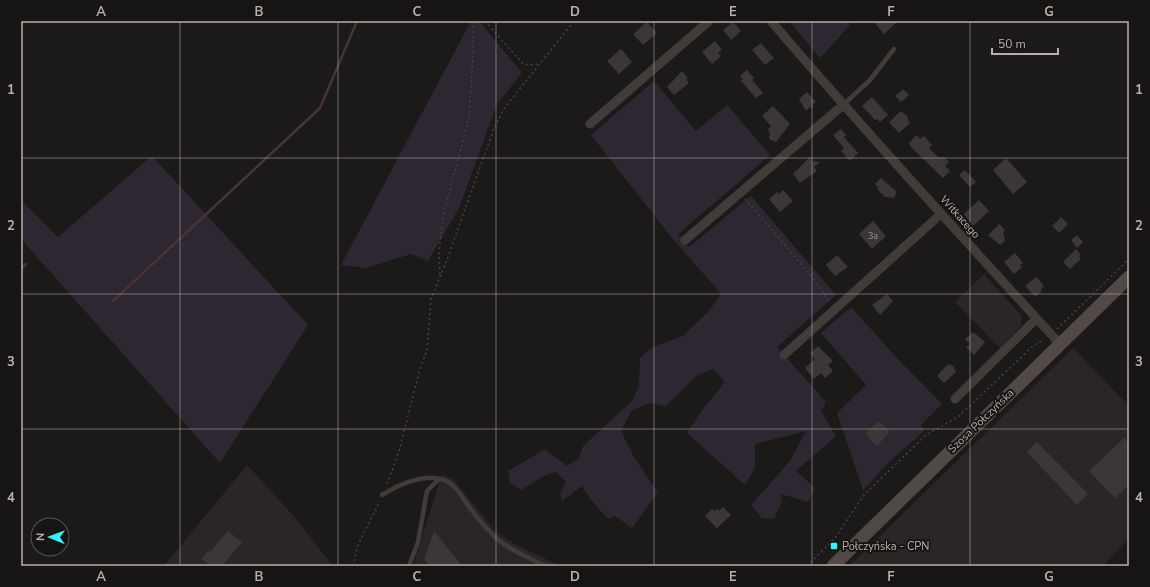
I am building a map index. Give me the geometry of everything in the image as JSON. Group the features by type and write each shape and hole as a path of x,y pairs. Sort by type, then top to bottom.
{"main road":[{"name":"Szosa Połczyńska","path":"838,563 1056,339 1129,277"}],"street":[{"path":"590,124 709,21"},
{"name":"Witkacego","path":"771,21 843,105 1036,319 1056,339"},
{"path":"685,240 843,105"},
{"path":"784,354 941,214"},
{"path":"955,399 1036,319"}],"lane":[{"path":"843,105 870,80 894,49"},
{"path":"382,496 403,483 419,479 439,479 450,483 456,488 476,517 503,544 544,566"},
{"path":"409,566 419,537 427,491 439,479"}],"path":[{"path":"440,276 439,252 443,216 469,118 473,55 473,21"},
{"path":"485,21 523,64 530,65 539,63"},
{"path":"353,566 358,545 376,512 399,451 418,374 427,350 431,299 448,257 497,120 539,63 574,21"},
{"path":"740,193 810,274 834,309"},
{"path":"807,566 835,538 864,495 926,434 958,417 1034,345 1047,339 1056,339 1129,259"}],"shaded area":[{"path":"471,21 479,21 522,73 497,104 459,208 428,261 411,254 366,268 341,265"},
{"path":"789,21 847,21 850,25 820,58"},
{"path":"654,81 696,131 727,105 770,155 678,234 689,247 751,196 836,295 777,347 826,402 821,411 836,436 796,471 815,488 808,502 781,494 782,502 774,519 762,518 751,505 790,461 806,431 755,444 755,468 745,485 687,433 703,409 725,382 713,369 696,376 666,406 650,403 632,410 621,431 633,455 658,493 632,528 615,516 608,519 591,500 582,486 562,501 560,494 566,482 556,472 544,476 521,490 510,483 508,471 545,449 567,466 579,458 583,446 632,401 639,386 640,358 652,347 683,336 709,311 721,294 672,238 591,135"},
{"path":"152,156 308,325 220,463 21,239 21,200 58,237"},
{"path":"984,274 1021,315 1021,326 1000,348 955,302"},
{"path":"851,307 896,357 942,404 921,425 924,431 890,461 863,490 837,413 866,385 821,333"},
{"path":"1073,348 1129,406 1129,538 1103,566 849,566"},
{"path":"247,465 292,514 333,566 164,566"},
{"path":"442,474 454,480 496,532 515,544 560,566 413,566"}],"building":[{"path":"873,21 898,21 884,34"},
{"path":"647,22 657,33 643,45 633,34"},
{"path":"733,22 741,31 731,40 723,30"},
{"path":"715,41 722,50 718,53 721,56 712,64 702,52"},
{"path":"761,43 774,58 765,65 752,50"},
{"path":"621,49 632,62 619,74 607,61"},
{"path":"747,70 754,78 752,80 763,93 756,98 741,81 743,79 740,76"},
{"path":"682,71 688,78 686,79 689,83 674,95 667,87"},
{"path":"903,89 909,95 901,102 895,96"},
{"path":"807,92 816,102 813,104 813,108 810,107 806,111 799,99"},
{"path":"872,97 888,115 880,122 877,119 875,120 862,106"},
{"path":"773,106 790,124 776,142 769,139 770,133 768,129 771,126 762,116"},
{"path":"901,111 908,117 910,123 899,133 889,122"},
{"path":"841,129 846,135 844,137 858,153 850,161 841,151 844,148 833,135"},
{"path":"917,135 920,139 924,136 932,145 929,148 938,157 944,157 949,162 945,166 950,171 943,178 911,147 909,143"},
{"path":"810,157 813,161 820,162 814,167 817,171 800,183 793,174"},
{"path":"1006,158 1027,182 1013,194 993,170"},
{"path":"965,170 976,182 970,187 959,175"},
{"path":"881,178 897,192 894,198 885,197 877,189 879,188 875,184"},
{"path":"783,190 793,201 780,212 769,199 777,192 779,194"},
{"path":"979,200 989,211 973,226 964,214"},
{"path":"1061,217 1068,224 1059,233 1052,226"},
{"path":"873,221 886,236 872,249 859,234"},
{"path":"999,224 1005,230 1003,232 1005,241 1000,245 988,235"},
{"path":"1077,235 1083,242 1077,248 1071,240"},
{"path":"1076,249 1081,255 1079,257 1081,259 1070,269 1063,262"},
{"path":"1015,253 1023,263 1020,265 1022,267 1014,274 1004,262"},
{"path":"837,255 848,267 835,276 826,265"},
{"path":"1036,277 1044,286 1041,289 1042,291 1035,297 1025,286"},
{"path":"887,294 893,301 880,315 872,305"},
{"path":"973,332 985,342 974,355 966,347 970,344 965,339"},
{"path":"818,346 833,361 828,365 833,371 825,378 821,373 814,379 805,368 815,359 810,353"},
{"path":"948,364 953,366 956,372 944,383 937,376"},
{"path":"879,421 890,432 877,446 865,434"},
{"path":"1124,438 1129,443 1129,485 1115,498 1089,471"},
{"path":"1037,442 1088,494 1077,505 1027,452"},
{"path":"723,507 731,515 717,528 705,516 712,509 715,511 717,509 719,511"},
{"path":"228,531 242,542 222,566 210,566 202,559"},
{"path":"434,531 462,566 430,566 424,559"}],"waterway":[{"path":"113,301 320,108 357,21"},
{"path":"21,269 26,264"}],"place":[{"name":"Połczyńska - CPN","path":"834,546"}]}
